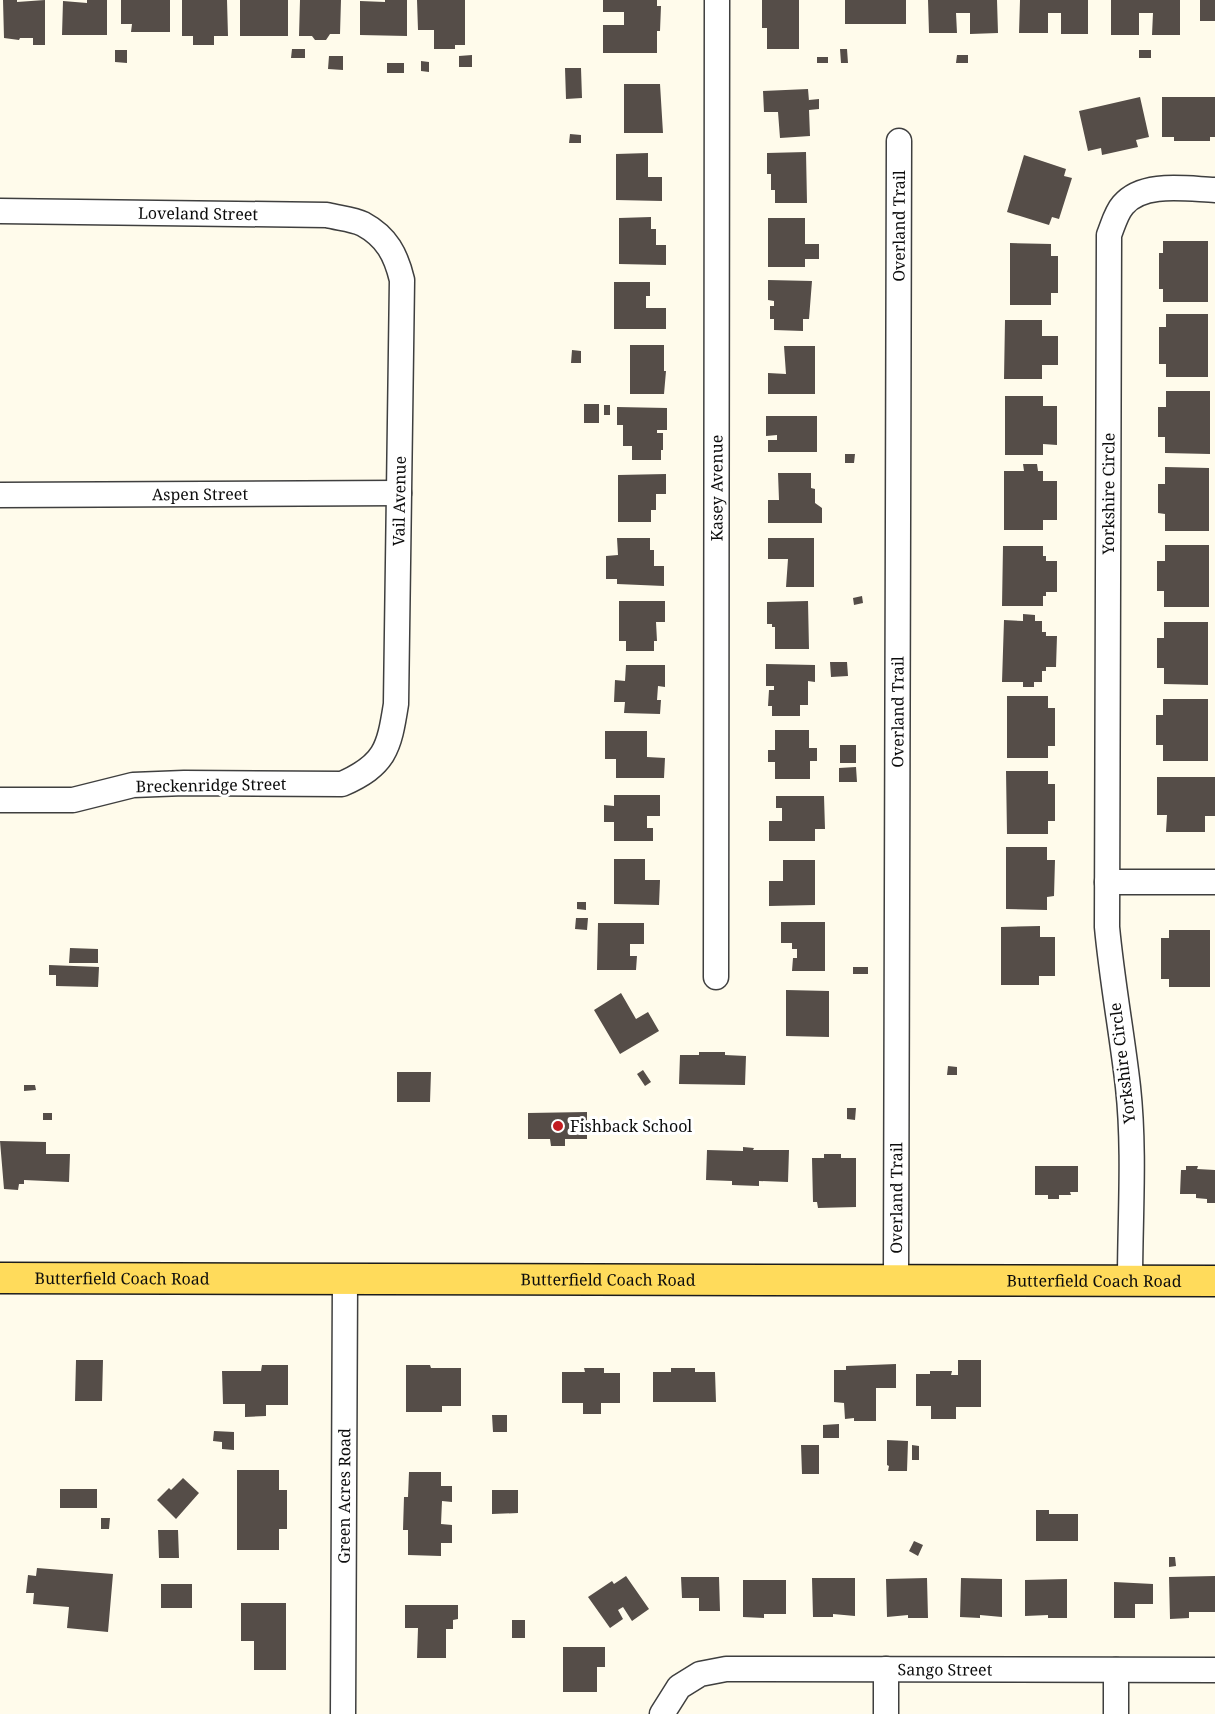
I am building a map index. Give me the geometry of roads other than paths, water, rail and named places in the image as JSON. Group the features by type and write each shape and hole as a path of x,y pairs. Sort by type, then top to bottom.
{"main road":[{"name":"Butterfield Coach Road","path":"0,1278 1215,1281"}],"street":[{"name":"Kasey Avenue","path":"716,977 717,0"},
{"name":"Overland Trail","path":"896,1280 899,141"},
{"name":"Yorkshire Circle","path":"1130,1281 1131,1137 1128,1089 1107,927 1109,235 1115,218 1124,204 1137,194 1154,189 1215,190"},
{"name":"Loveland Street","path":"0,211 327,215 362,223 387,243"},
{"name":"Vail Avenue","path":"380,759 392,731 396,704 402,280 398,261 387,243"},
{"name":"Aspen Street","path":"0,495 399,493"},
{"name":"Breckenridge Street","path":"0,800 74,800 133,785 342,784 363,774 380,759"},
{"path":"1107,882 1215,882"},
{"name":"Green Acres Road","path":"343,1714 345,1280"},
{"name":"Sango Street","path":"662,1714 679,1687 700,1674 726,1669 1215,1670"},
{"path":"886,1669 886,1714"},
{"path":"1116,1670 1116,1714"}],"place":[{"name":"Fishback School","path":"558,1126"}]}
